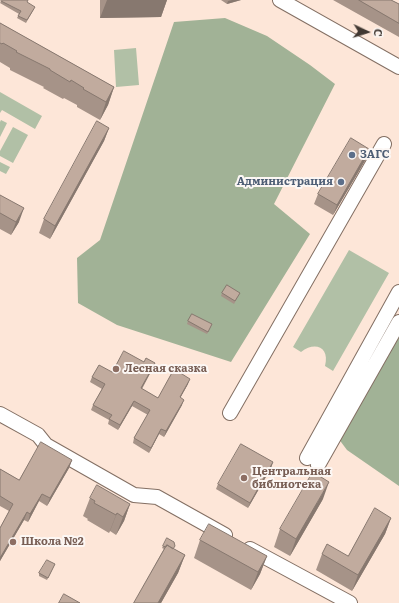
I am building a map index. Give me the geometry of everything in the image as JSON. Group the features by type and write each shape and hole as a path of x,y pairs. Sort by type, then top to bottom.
{"street":[{"path":"280,0 399,67"},
{"path":"230,413 384,144"},
{"path":"399,292 313,461 399,322"},
{"path":"0,414 38,435 46,445 134,495 157,497 350,603"}],"green space":[{"path":"225,18 267,36 335,84 274,204 310,234 231,362 117,325 78,303 77,258 100,240 174,22"},
{"path":"136,48 139,85 116,87 114,50"},
{"path":"0,92 42,116 35,129 2,110 0,113"},
{"path":"1,120 7,123 0,137 0,122"},
{"path":"13,127 28,135 13,163 0,156 0,151"},
{"path":"0,162 10,167 6,174 0,171"},
{"path":"349,250 389,273 333,371 325,366 325,354 320,348 311,347 301,352 293,347"},
{"path":"399,333 399,486 347,450 329,426 368,388"}],"building":[{"path":"28,0 27,2 35,7 27,20 18,16 21,11 1,1"},
{"path":"359,0 391,0 399,4 399,23"},
{"path":"0,23 114,87 106,102 83,89 84,88 71,80 70,82 50,69 16,52 17,51 3,43 0,43"},
{"path":"97,121 109,128 55,226 44,219"},
{"name":"Администрация","path":"351,138 369,149 337,205 318,194"},
{"path":"0,195 24,208 16,222 0,213"},
{"path":"227,285 240,293 235,301 222,293"},
{"path":"192,314 212,324 208,332 188,321"},
{"path":"124,351 144,362 146,358 155,363 141,388 158,398 174,369 190,379 180,397 184,400 166,431 161,429 151,448 134,438 150,410 134,401 120,425 109,419 112,415 93,405 105,384 92,377 99,365 112,372"},
{"path":"41,442 72,460 50,498 42,494 30,514 27,512 0,558 0,528 13,504 0,496 0,469 19,480"},
{"name":"Центральная библиотека","path":"241,444 273,462 250,503 218,484"},
{"path":"313,472 329,482 296,539 280,529"},
{"path":"97,485 130,504 123,517 117,513 116,515 94,503 95,501 90,498"},
{"path":"375,508 391,518 358,575 322,554 327,544 348,556"},
{"path":"209,524 267,556 258,572 200,540"},
{"path":"167,538 174,542 175,546 173,549 167,545 166,547 163,546"},
{"path":"167,545 185,555 158,603 134,603"},
{"path":"47,560 55,564 48,578 39,573"},
{"path":"64,594 80,603 59,603"}],"place":[{"name":"ЗАГС","path":"352,155"},
{"name":"Администрация","path":"341,182"},
{"name":"Лесная сказка","path":"116,369"},
{"name":"Центральная библиотека","path":"244,478"},
{"name":"Школа №2","path":"13,542"}]}
